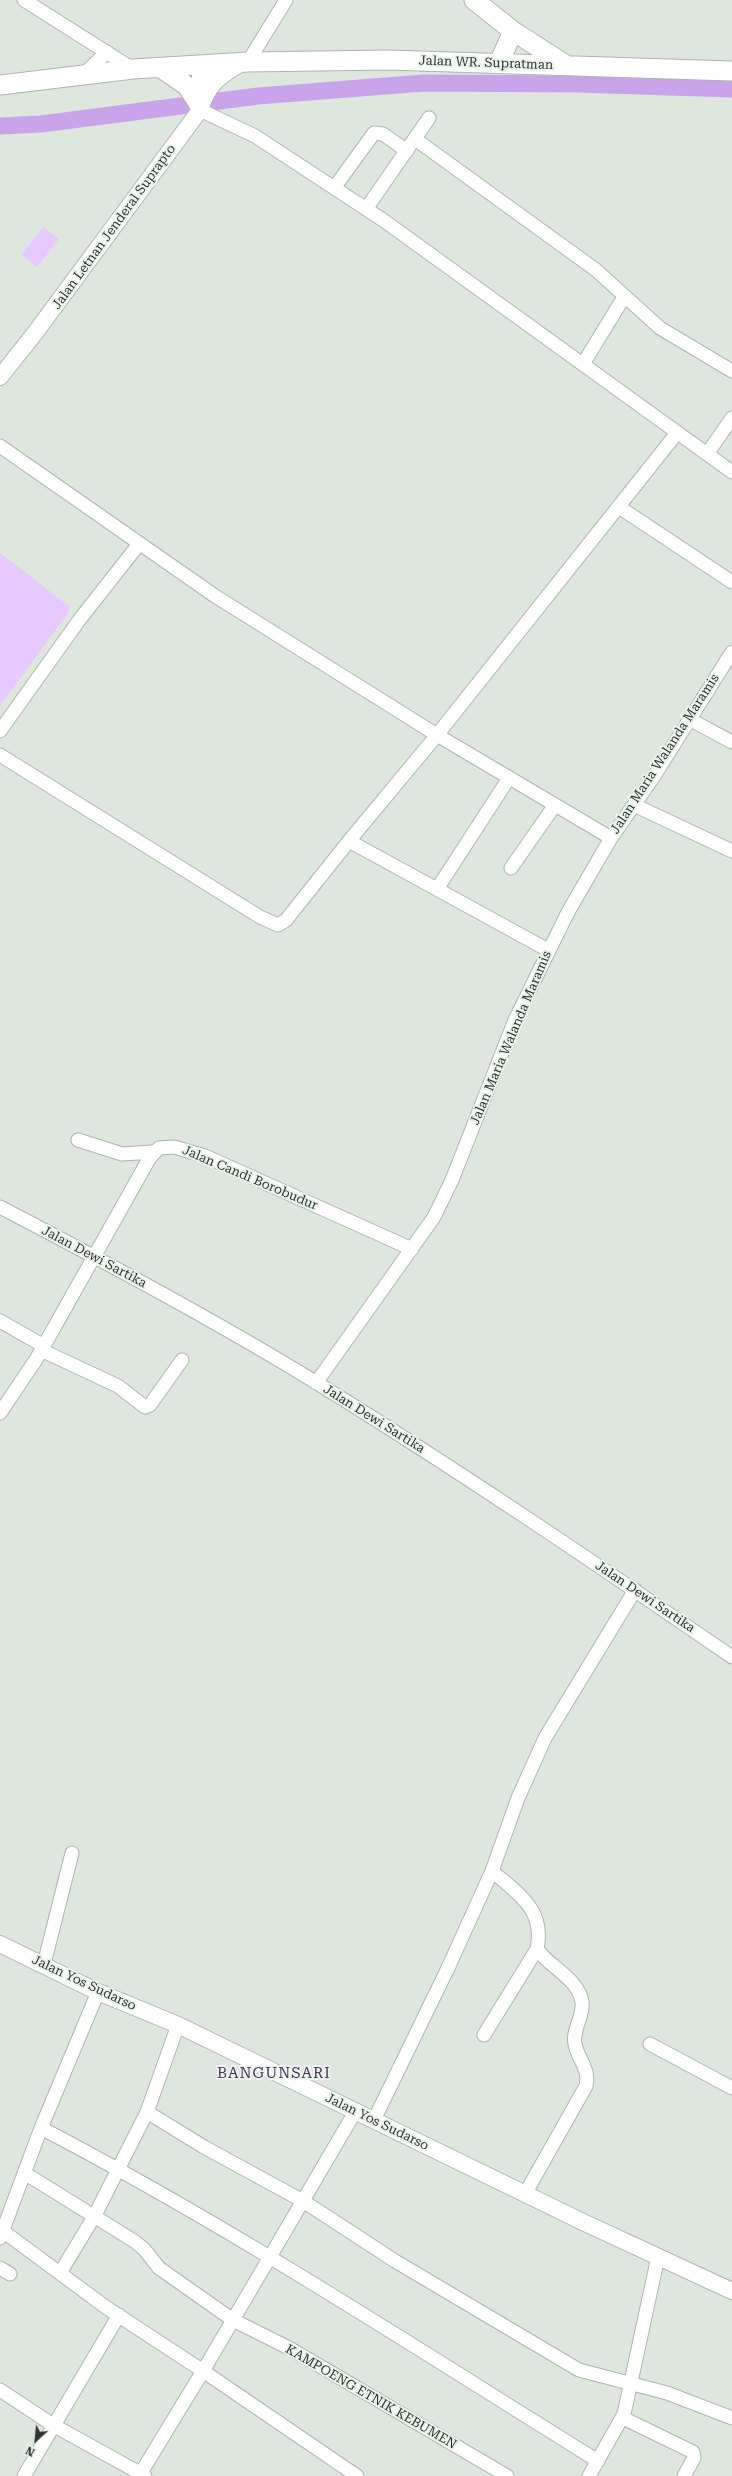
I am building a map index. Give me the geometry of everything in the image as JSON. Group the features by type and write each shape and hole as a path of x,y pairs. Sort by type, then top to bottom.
{"highway":[{"path":"474,0 513,31 567,65"},
{"path":"499,63 513,31"},
{"name":"Jalan WR. Supratman","path":"0,85 133,69 200,67 243,62 388,60 732,70"},
{"path":"200,104 205,90 212,82 243,62"},
{"path":"161,68 187,86 200,104"}],"main road":[{"path":"200,67 200,104"},
{"name":"Jalan Letnan Jenderal Suprapto","path":"0,376 35,333 200,104"},
{"name":"Jalan Yos Sudarso","path":"0,1944 44,1964 98,1992 178,2026 525,2194 732,2291"}],"street":[{"path":"24,0 133,69"},
{"path":"243,62 286,0"},
{"path":"82,76 107,52"},
{"path":"200,104 255,136 366,209 732,472"},
{"path":"366,209 429,118"},
{"path":"334,188 374,133 383,134 407,151"},
{"path":"415,139 596,270 624,297 660,328 732,372"},
{"path":"583,364 624,297"},
{"path":"707,454 732,418"},
{"path":"0,755 260,917 278,925 286,920 349,841 437,736 677,433"},
{"path":"0,446 215,596 437,736 611,838"},
{"path":"619,507 732,582"},
{"path":"0,731 80,619 139,544"},
{"name":"Jalan Maria Walanda Maramis","path":"316,1383 434,1217 452,1180 515,1020 548,950 611,838 634,806 732,652"},
{"path":"689,719 732,742"},
{"path":"438,889 509,778"},
{"path":"511,868 555,805"},
{"path":"634,806 732,851"},
{"path":"349,841 548,950"},
{"name":"Jalan Candi Borobudur","path":"78,1140 122,1154 153,1152 164,1146 205,1156 412,1249"},
{"path":"0,1414 42,1348 153,1152"},
{"name":"Jalan Dewi Sartika","path":"0,1207 212,1321 316,1383 493,1495 732,1657"},
{"path":"0,1321 42,1348 118,1386 145,1407 150,1405 182,1360"},
{"path":"374,2120 448,1968 492,1871 518,1798 545,1738 635,1590"},
{"path":"44,1964 72,1853"},
{"path":"484,2035 537,1949 539,1927 532,1909 492,1871"},
{"path":"525,2194 580,2099 588,2079 588,2071 574,2042 582,2009 582,2000 573,1984 537,1949"},
{"path":"98,1992 41,2128 26,2174 1,2233 60,2272 119,2316 203,2371 355,2475"},
{"path":"60,2272 95,2215 120,2169 147,2112 178,2026"},
{"path":"650,2044 732,2088"},
{"path":"147,2112 204,2147 303,2201 395,2261 568,2364 589,2374 667,2393 732,2418"},
{"path":"0,2390 53,2425 141,2475 355,2112"},
{"path":"41,2128 120,2169 270,2258 598,2461"},
{"name":"KAMPOENG ETNIK KEBUMEN","path":"26,2174 95,2215 144,2249 162,2271 233,2320 291,2349 508,2476"},
{"path":"589,2476 623,2418 658,2257"},
{"path":"24,2476 119,2316"},
{"path":"623,2418 693,2452 694,2458 684,2476"}],"shaded area":[{"path":"43,227 59,239 37,267 21,255"},
{"path":"0,553 70,607 68,613 0,706"}],"waterway":[{"path":"0,126 41,124 258,96 424,83 577,84 732,89"}],"district":[{"name":"BANGUNSARI","path":"274,2074"}]}
